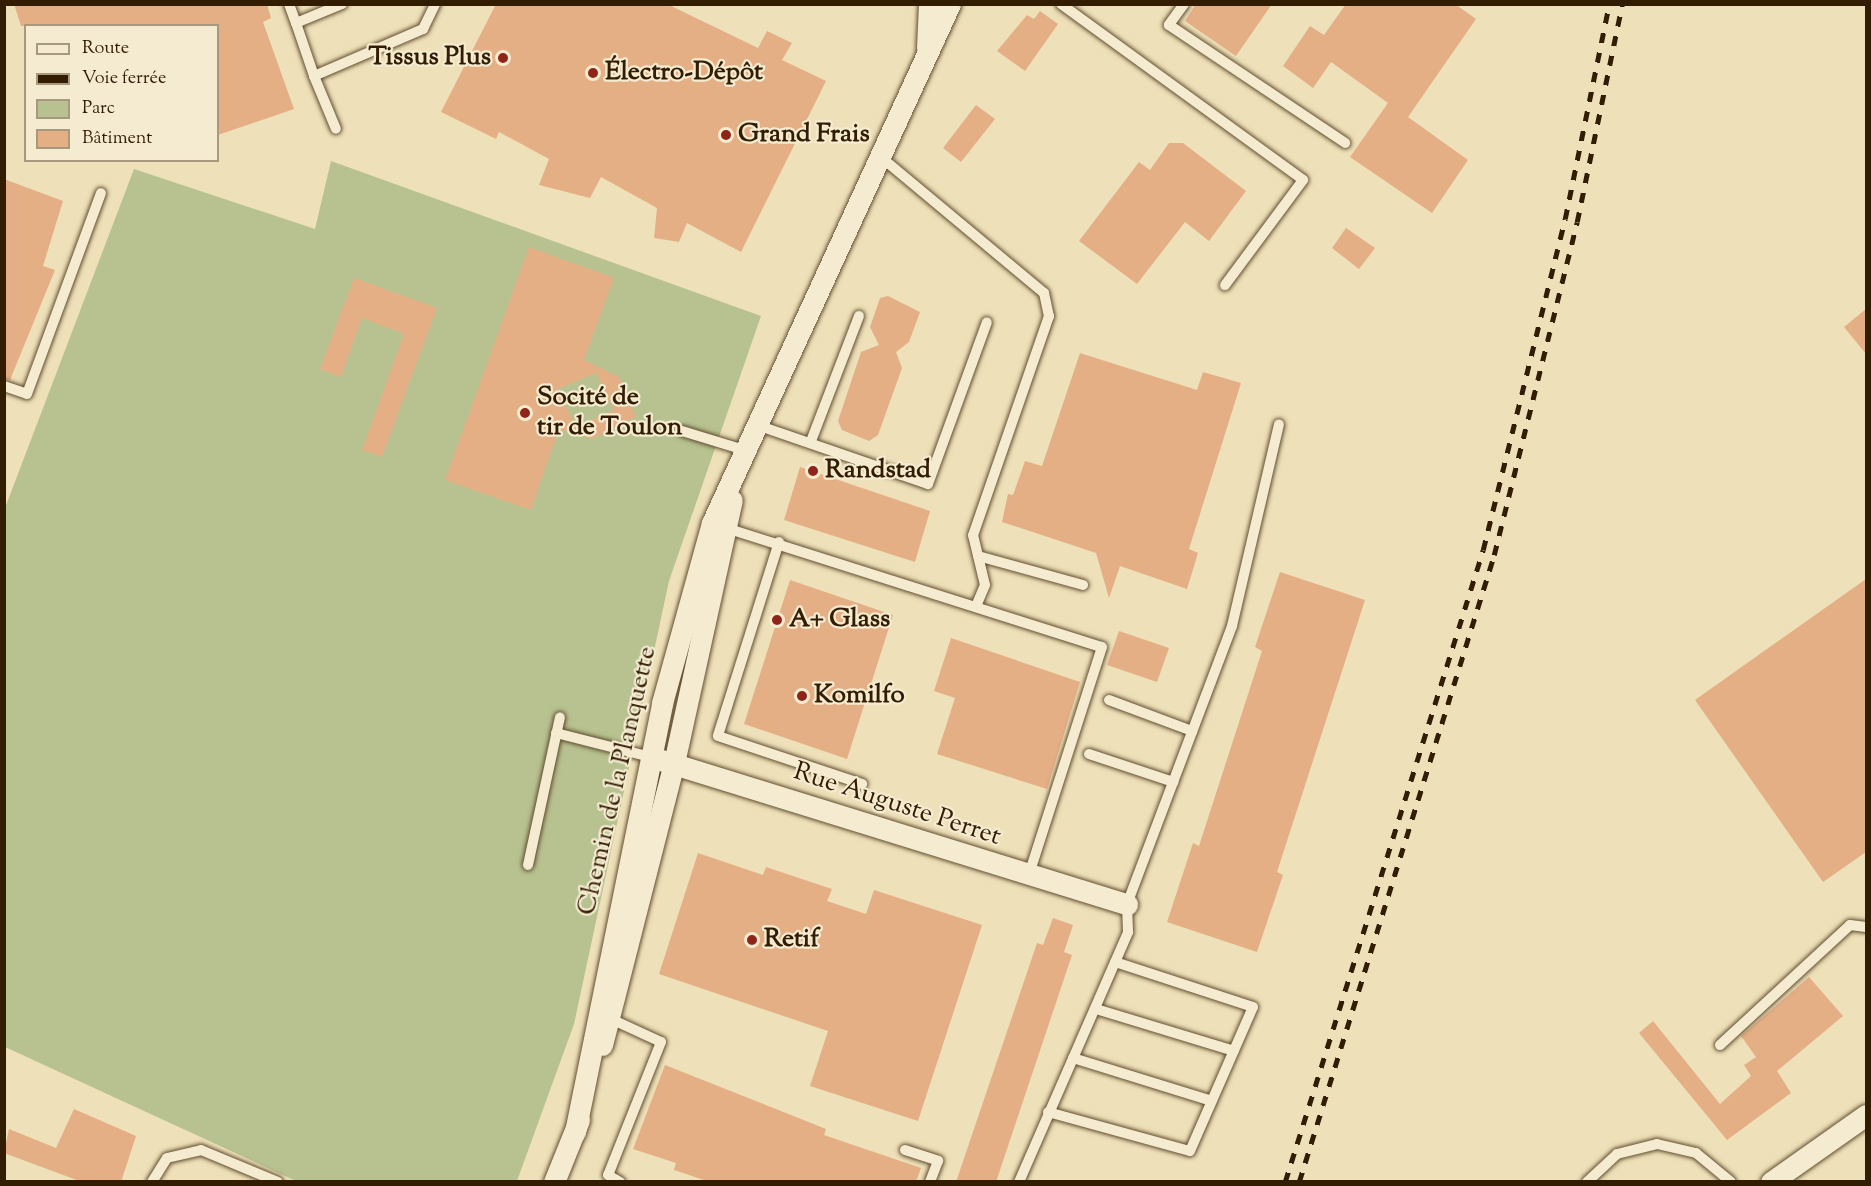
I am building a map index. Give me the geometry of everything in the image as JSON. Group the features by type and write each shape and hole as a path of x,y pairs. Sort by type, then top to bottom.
{"street":[{"name":"Chemin de la Planquette","path":"926,60 930,4"},
{"name":"Chemin de la Planquette","path":"575,1132 650,757 692,588 722,496 754,424 882,158 950,4"},
{"name":"Chemin de la Planquette","path":"554,1182 575,1132 610,1018 674,763 744,450"},
{"name":"Rue Auguste Perret","path":"650,757 1127,904"},
{"path":"1771,1182 1866,1114"}],"lane":[{"path":"289,4 314,76 336,129"},
{"path":"296,23 342,4"},
{"path":"314,76 423,29 435,4"},
{"path":"1061,4 1303,180 1225,285"},
{"path":"1184,4 1169,25 1346,143"},
{"path":"882,158 1044,293 1049,316 974,535 985,585 976,606"},
{"path":"4,386 27,394 101,193"},
{"path":"811,441 859,316"},
{"path":"754,424 811,441 928,484 987,322"},
{"path":"1019,1182 1128,932 1127,904 1232,626 1280,424"},
{"path":"682,431 744,450"},
{"path":"726,528 779,542 1102,647 1029,875"},
{"path":"779,542 718,736 862,784"},
{"path":"978,556 1083,585"},
{"path":"1109,700 1192,731"},
{"path":"528,865 560,717"},
{"path":"556,733 650,757"},
{"path":"1089,754 1173,782"},
{"path":"1720,1045 1850,925 1866,927"},
{"path":"1048,1112 1190,1151 1253,1007 1115,962"},
{"path":"1096,1009 1234,1051"},
{"path":"610,1018 661,1042 608,1175 620,1182"},
{"path":"1073,1058 1212,1101"},
{"path":"1587,1182 1617,1154 1657,1144 1696,1153 1731,1182"},
{"path":"152,1182 167,1158 201,1150 278,1182"},
{"path":"905,1150 938,1161 930,1182"}],"green space":[{"path":"331,161 761,316 669,581 574,1024 517,1181 296,1181 5,1047 5,508 134,169 315,229"}],"building":[{"path":"14,4 267,4 271,18 263,22 294,109 219,135 219,24 24,24 21,26"},
{"path":"496,4 667,4 758,48 767,31 792,43 782,60 826,81 741,252 687,223 679,242 654,238 657,208 601,177 590,198 539,185 549,159 499,132 496,139 441,112"},
{"path":"1196,4 1272,4 1236,56 1185,21"},
{"path":"1346,4 1455,4 1476,19 1408,117 1468,160 1432,213 1350,157 1388,103 1331,62 1313,88 1283,66 1310,26 1324,35"},
{"path":"1040,11 1058,24 1025,71 997,51 1027,15 1034,19"},
{"path":"976,105 995,119 961,162 943,148"},
{"path":"1169,143 1183,143 1246,191 1209,241 1185,222 1137,284 1079,241 1139,162 1150,170"},
{"path":"4,179 63,201 43,266 55,270 10,380 4,379"},
{"path":"1346,228 1375,248 1359,269 1332,248"},
{"path":"529,247 614,278 584,360 619,377 636,417 592,439 559,429 531,510 445,480","holes":["596,373 614,410 576,427 558,389"]},
{"path":"354,278 437,308 382,457 362,450 404,334 362,318 341,377 320,369"},
{"path":"888,296 920,312 909,342 896,352 902,368 878,435 869,441 842,430 838,421 861,352 879,345 870,327 880,298"},
{"path":"1866,309 1866,354 1844,327"},
{"path":"1080,353 1197,390 1203,372 1241,383 1189,549 1198,553 1187,589 1120,566 1109,598 1096,553 1002,522 1008,494 1013,495 1025,461 1042,466"},
{"path":"800,467 930,511 915,562 784,520"},
{"path":"1280,572 1365,600 1277,872 1283,875 1257,952 1167,922 1193,843 1199,846 1262,651 1255,647"},
{"path":"1866,579 1866,852 1823,882 1695,700"},
{"path":"790,580 893,615 847,759 744,724"},
{"path":"1119,631 1169,648 1157,682 1107,665"},
{"path":"951,638 1080,682 1047,789 937,754 955,698 934,691"},
{"path":"698,853 763,875 766,867 832,889 827,901 866,914 874,890 982,925 918,1121 810,1086 828,1031 659,974"},
{"path":"1053,918 1073,925 1064,952 1072,955 996,1182 956,1182 1037,943 1043,945"},
{"path":"1809,977 1843,1016 1777,1071 1791,1093 1727,1140 1639,1033 1653,1021 1720,1104 1751,1076 1744,1065 1756,1057 1741,1036"},
{"path":"665,1065 826,1129 824,1135 921,1168 916,1182 710,1182 674,1170 676,1163 633,1149"},
{"path":"74,1109 136,1136 121,1182 82,1182 4,1153 9,1129 56,1148"}],"railway":[{"path":"1285,1182 1483,550 1565,219 1609,4"},
{"path":"1299,1182 1494,555 1577,222 1622,4"}],"place":[{"name":"Tissus Plus","path":"503,58"},
{"name":"Électro-Dépôt","path":"593,73"},
{"name":"Grand Frais","path":"726,135"},
{"name":"Socité de tir de Toulon","path":"525,413"},
{"name":"Randstad","path":"813,471"},
{"name":"A+ Glass","path":"777,620"},
{"name":"Komilfo","path":"802,696"},
{"name":"Retif","path":"752,940"}]}
